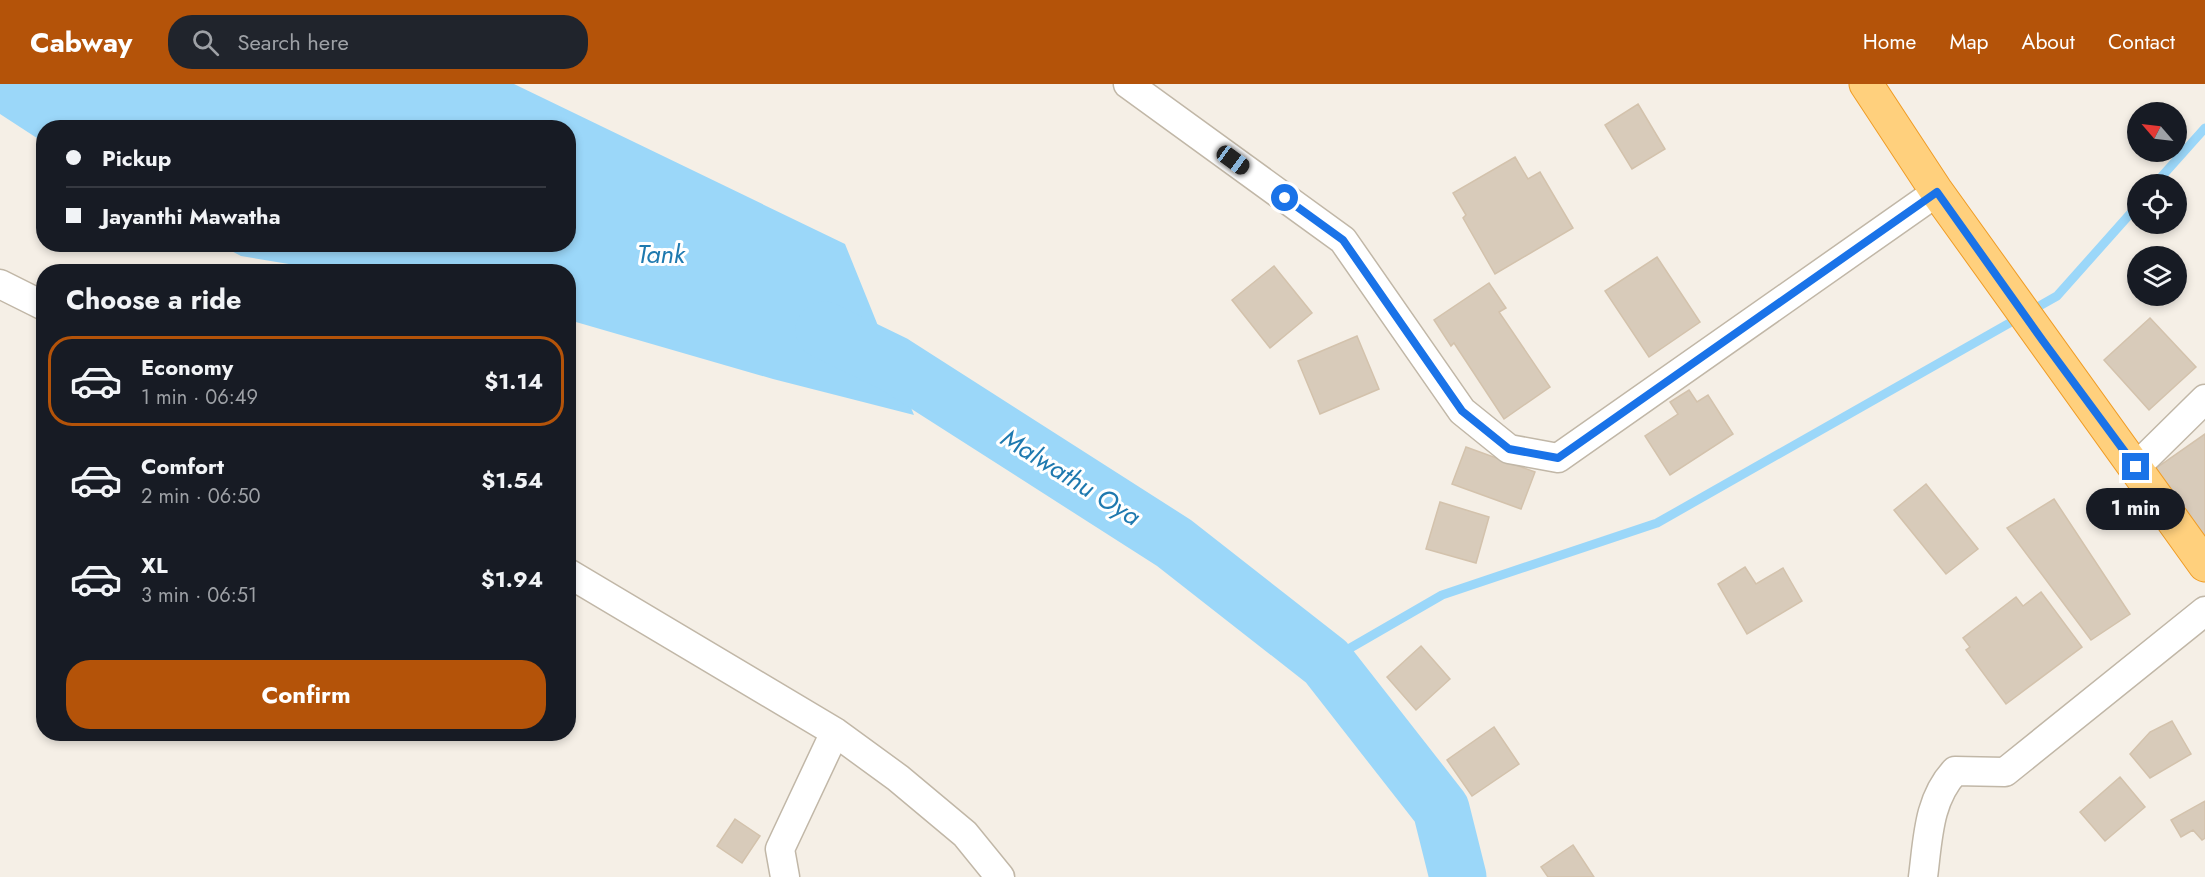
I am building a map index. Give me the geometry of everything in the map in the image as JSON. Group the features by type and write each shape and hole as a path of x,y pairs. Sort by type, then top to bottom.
{"highway":[{"path":"1866,84 1937,192 2205,565"}],"street":[{"path":"1128,84 1343,240 1462,411 1509,449 1558,458 1937,192"},
{"path":"0,284 36,302"},
{"path":"2136,467 2205,399"},
{"path":"576,578 835,732 898,778 964,834 1000,877"},
{"path":"1923,877 1930,818 1935,801 1944,783 1955,771 2004,772 2205,611"},
{"path":"785,877 780,849 835,732"}],"water":[{"name":"Tank","path":"0,84 514,84 845,244 914,415 773,379 576,322 576,264 289,264 241,256 233,252 576,252 576,120 36,120 36,137 0,114"}],"building":[{"path":"1638,104 1665,149 1632,169 1605,125"},
{"path":"1515,157 1528,179 1540,172 1573,228 1495,274 1463,218 1466,215 1453,193"},
{"path":"1657,257 1700,322 1649,357 1605,291"},
{"path":"1274,266 1312,313 1270,348 1232,300"},
{"path":"1489,283 1506,308 1499,312 1550,387 1504,419 1454,343 1451,346 1434,320"},
{"path":"2150,318 2196,367 2149,410 2104,360"},
{"path":"1357,336 1379,389 1320,414 1298,361"},
{"path":"1689,390 1697,402 1708,395 1733,434 1670,475 1645,436 1678,414 1670,402"},
{"path":"2205,434 2205,540 2155,469"},
{"path":"1466,447 1535,472 1521,509 1452,484"},
{"path":"1926,484 1978,549 1946,574 1894,510"},
{"path":"2054,499 2130,614 2091,640 2007,528"},
{"path":"1440,502 1489,517 1476,563 1426,549"},
{"path":"1745,567 1756,584 1783,568 1802,601 1747,634 1718,584"},
{"path":"2041,592 2082,647 2006,704 1966,650 1970,647 1963,638 2016,597 2023,606"},
{"path":"1421,646 1450,679 1416,710 1387,677"},
{"path":"2172,721 2191,754 2150,778 2130,754 2150,732"},
{"path":"1494,727 1519,764 1472,796 1447,760"},
{"path":"2120,777 2145,807 2105,841 2080,812"},
{"path":"2205,801 2205,838 2202,840 2193,830 2181,837 2171,820"},
{"path":"735,819 760,836 742,863 717,846"},
{"path":"1573,845 1594,877 1548,877 1541,867"}],"waterway":[{"path":"2164,174 2205,128"},
{"path":"1326,662 1442,595 1657,523 2057,296 2127,217"},
{"name":"Malwathu Oya","path":"824,330 894,364 1174,543 1326,662 1441,809 1458,877"}],"route":[{"path":"1285,198 1343,240 1462,411 1509,449 1558,458 1937,192 2136,467"}]}
